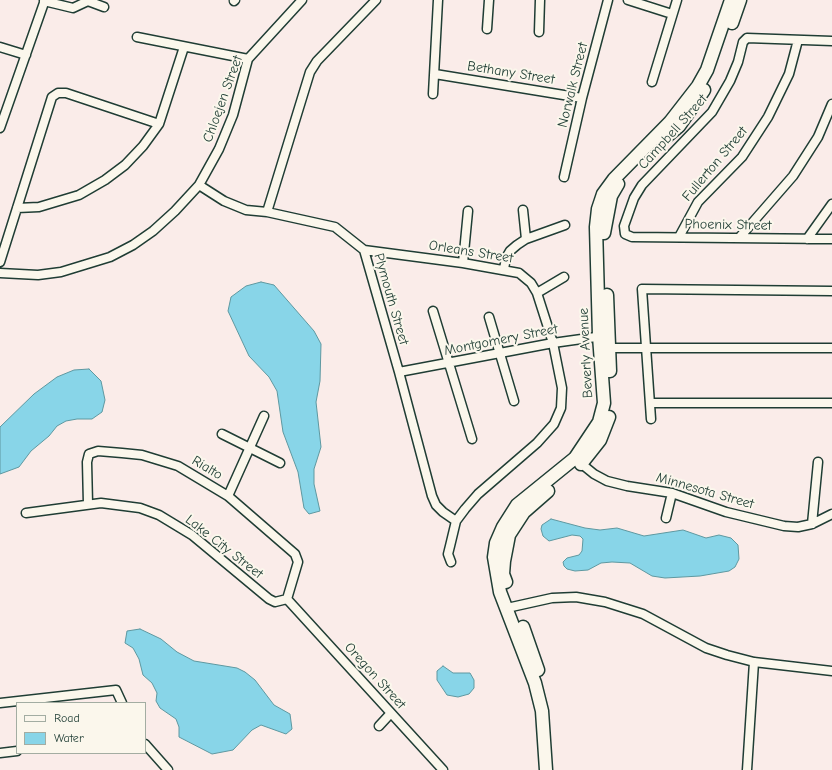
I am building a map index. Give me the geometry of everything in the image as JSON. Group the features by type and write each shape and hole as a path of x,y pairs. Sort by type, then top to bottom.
{"street":[{"name":"Chloejen Street","path":"0,273 38,275 61,272 110,257 133,245 175,211 199,185 219,149 233,115 248,59 302,0"},
{"path":"267,212 301,97 310,72 317,62 376,0"},
{"path":"433,94 438,0"},
{"path":"487,29 489,0"},
{"path":"539,32 540,0"},
{"name":"Norwalk Street","path":"564,177 582,98 608,0"},
{"path":"628,0 672,14"},
{"path":"652,82 677,0"},
{"name":"Beverly Avenue","path":"546,770 542,710 535,683 510,607 504,574 509,535 524,512 600,440 608,423 611,403 604,342 596,227 598,210 603,194 614,179 670,122 698,86 707,70 731,0"},
{"name":"Beverly Avenue","path":"604,342 604,227 611,196 619,183 679,126 696,104 714,74 740,0"},
{"path":"0,128 45,1 73,8 88,1 104,7"},
{"path":"137,37 248,59"},
{"name":"Campbell Street","path":"625,234 624,226 626,219 638,192 712,112 736,68 743,42 747,38 832,41"},
{"name":"Fullerton Street","path":"679,237 698,202 742,157 768,117 789,74 798,40"},
{"path":"0,47 26,55"},
{"path":"17,208 39,207 79,195 105,180 125,165 143,146 159,124 184,47"},
{"name":"Bethany Street","path":"435,74 582,98"},
{"path":"0,262 52,97 58,93 66,93 159,124"},
{"path":"739,238 793,176 818,137 832,104"},
{"name":"Plymouth Street","path":"199,185 229,203 246,210 267,212 335,228 364,250 399,372 432,496 436,504 443,512 456,521"},
{"path":"807,239 832,204"},
{"path":"523,210 526,239"},
{"path":"463,263 468,211"},
{"path":"504,270 506,258 510,251 526,239 565,225"},
{"name":"Phoenix Street","path":"625,234 632,237 832,239"},
{"name":"Orleans Street","path":"364,250 463,263 519,273 524,276 537,293 553,343 562,388 561,408 554,424 537,443 478,494 456,521"},
{"path":"537,293 564,277"},
{"path":"651,419 642,288 832,290"},
{"path":"433,311 472,439"},
{"path":"489,317 514,401"},
{"name":"Montgomery Street","path":"399,372 553,343 604,342 646,347 832,348"},
{"path":"650,403 832,403"},
{"path":"228,496 251,448 264,416"},
{"path":"222,434 280,463"},
{"name":"Rialto","path":"88,504 87,462 89,454 98,451 142,455 178,466 228,496 295,554 298,562 288,599"},
{"name":"Minnesota Street","path":"578,461 594,474 607,480 627,486 672,493 726,512 776,524 798,527 812,524 832,514"},
{"path":"812,524 818,462"},
{"path":"666,518 672,493"},
{"name":"Lake City Street","path":"26,513 88,504 140,508 159,515 192,535 269,599 275,602 288,599"},
{"path":"451,562 448,554 456,521"},
{"path":"510,607 552,598 576,597 605,602 642,614 706,648 754,662 832,671"},
{"name":"Oregon Street","path":"288,599 444,770"},
{"name":"Beverly Avenue","path":"510,607 530,646 546,700 551,727 553,770"},
{"path":"747,770 754,662"},
{"path":"0,703 116,690 122,702"},
{"path":"379,726 391,713"},
{"path":"146,745 168,770"},
{"path":"0,753 16,751"}],"water":[{"path":"261,282 274,285 314,331 321,344 320,381 316,402 321,447 314,469 314,484 320,511 309,514 304,508 298,472 283,432 277,391 269,377 249,356 228,311 231,297 246,286"},
{"path":"89,369 101,381 105,400 102,412 92,419 66,421 57,426 49,436 31,451 19,467 0,474 0,427 34,394 57,377 74,370"},
{"path":"551,519 585,528 600,530 617,528 644,536 683,530 706,538 719,535 731,538 738,545 739,559 735,567 729,571 700,576 665,578 652,576 630,563 612,562 601,563 588,570 575,571 567,569 563,562 567,558 579,555 582,551 583,539 580,536 572,535 549,541 543,536 541,529 542,525"},
{"path":"140,629 161,639 177,652 194,661 237,668 245,672 255,680 274,705 290,714 292,729 286,734 261,725 252,730 233,750 212,754 179,737 179,727 176,719 160,708 156,701 157,693 152,683 143,675 139,659 133,648 125,643 127,631"},
{"path":"443,666 453,673 470,673 474,680 474,688 469,694 458,697 447,695 437,680 437,671"}]}
